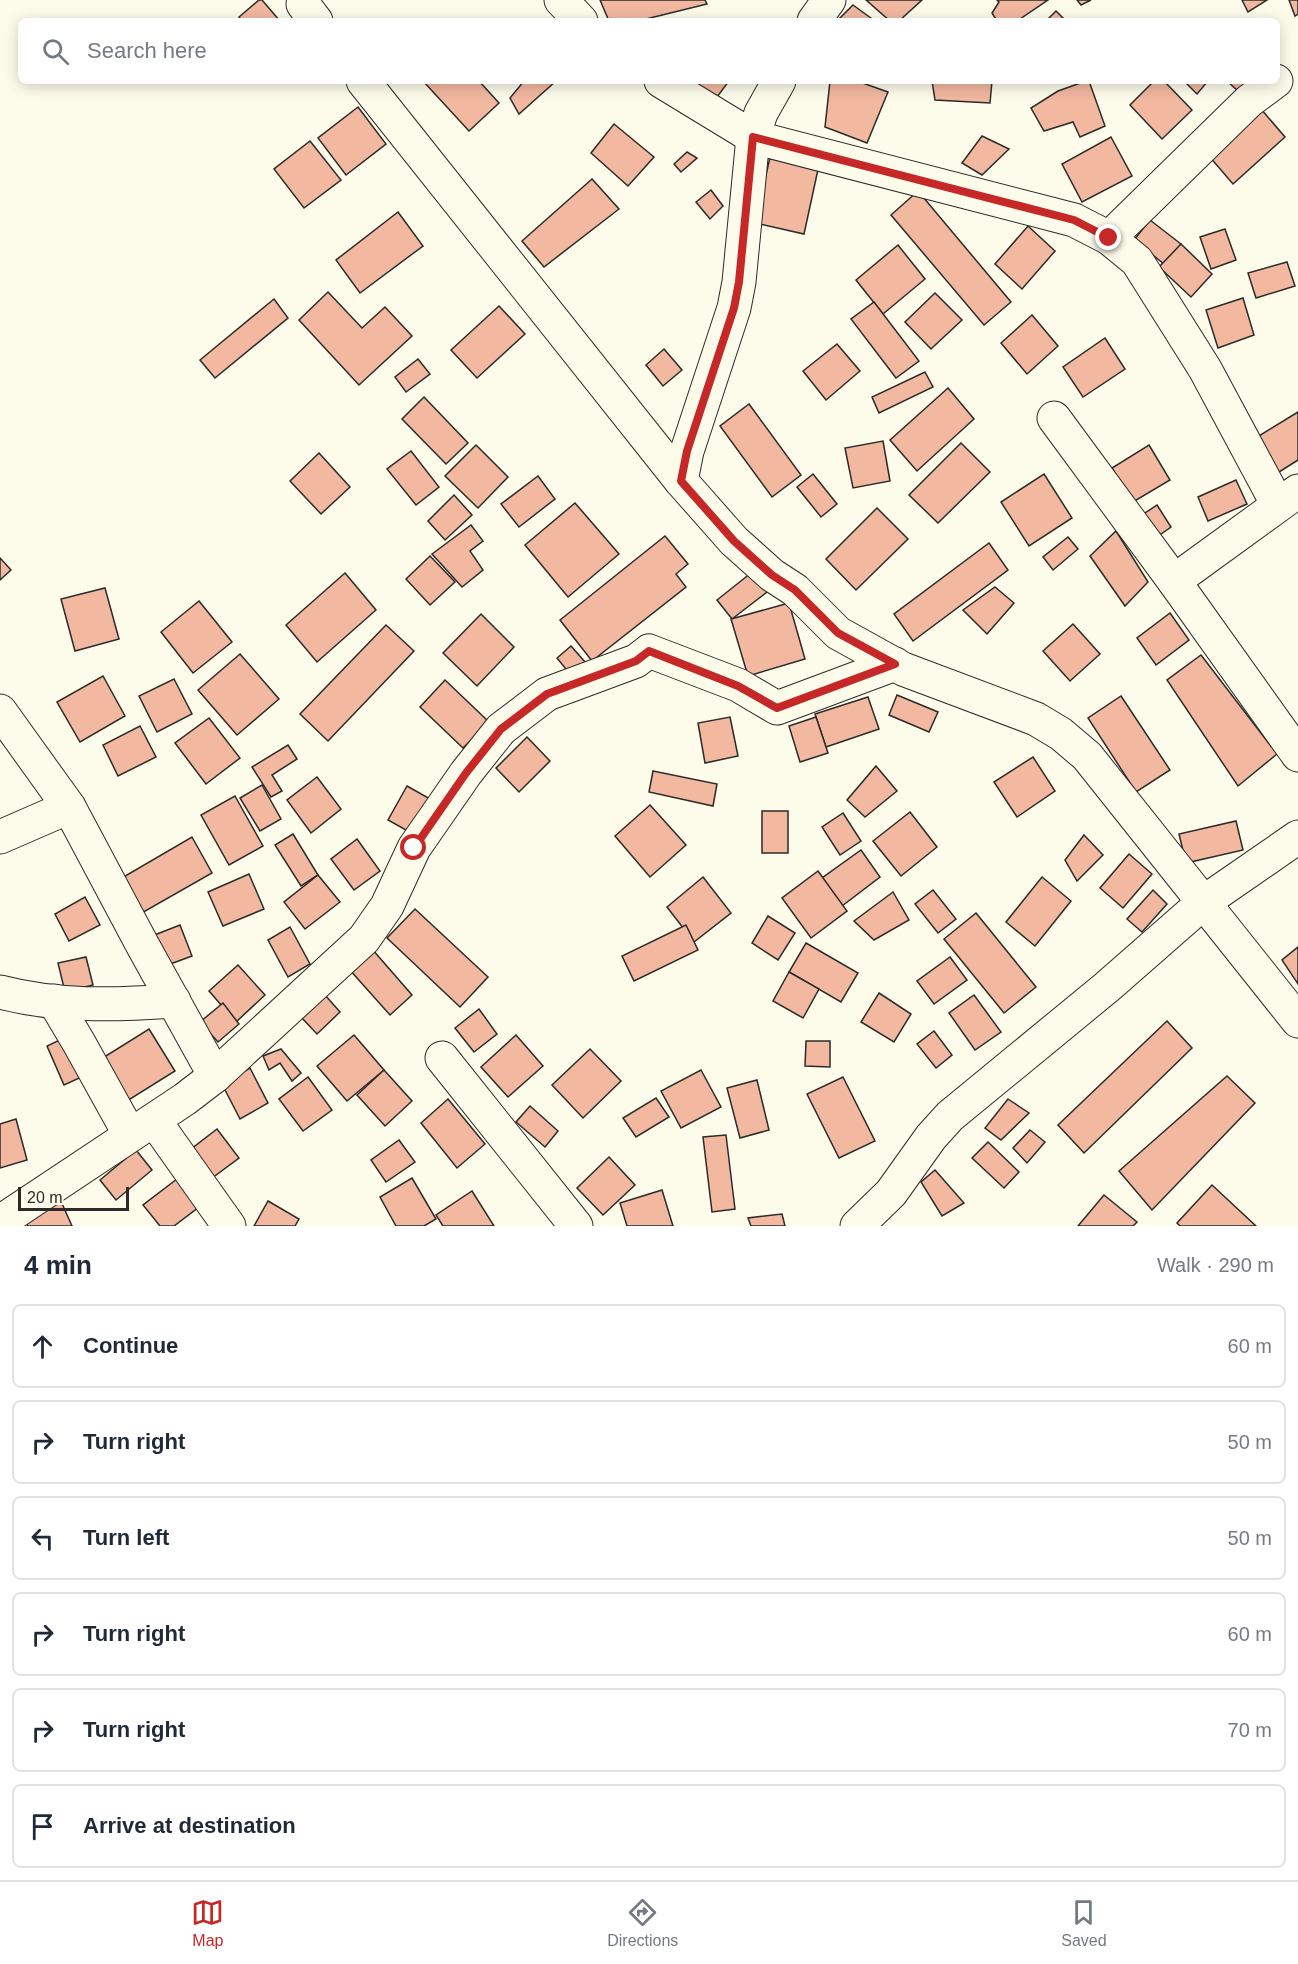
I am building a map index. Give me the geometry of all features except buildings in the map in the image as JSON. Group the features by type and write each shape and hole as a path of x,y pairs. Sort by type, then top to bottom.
{"street":[{"path":"561,0 578,18"},
{"path":"816,18 829,0"},
{"path":"1280,79 1298,70"},
{"path":"365,84 681,481 734,541 772,575 795,590 838,633 895,664 1036,719 1061,734 1087,756 1298,1021"},
{"path":"666,84 753,137 1074,220 1109,238 1137,261 1288,498 1174,581"},
{"path":"681,481 687,451 734,308 739,282 753,137 761,113 777,84"},
{"path":"1109,238 1249,101 1273,84"},
{"path":"1054,418 1298,755"},
{"path":"0,1222 215,1076 364,939 387,906 414,848 466,773 501,729 547,694 636,661 649,651 738,686 777,708 895,664"},
{"path":"0,711 69,807 215,1076"},
{"path":"0,837 69,807"},
{"path":"857,1226 891,1193 950,1116 1107,987 1204,902 1298,837"},
{"path":"0,992 54,1001 110,1005 174,1001"},
{"path":"54,1001 79,1042 142,1127 229,1226"},
{"path":"442,1058 576,1226"}],"route":[{"path":"414,848 466,773 501,729 547,694 636,661 649,651 738,686 777,708 895,664 838,633 795,590 772,575 734,541 681,481 700,408 734,308 739,282 753,137 1074,220 1109,238"}]}
